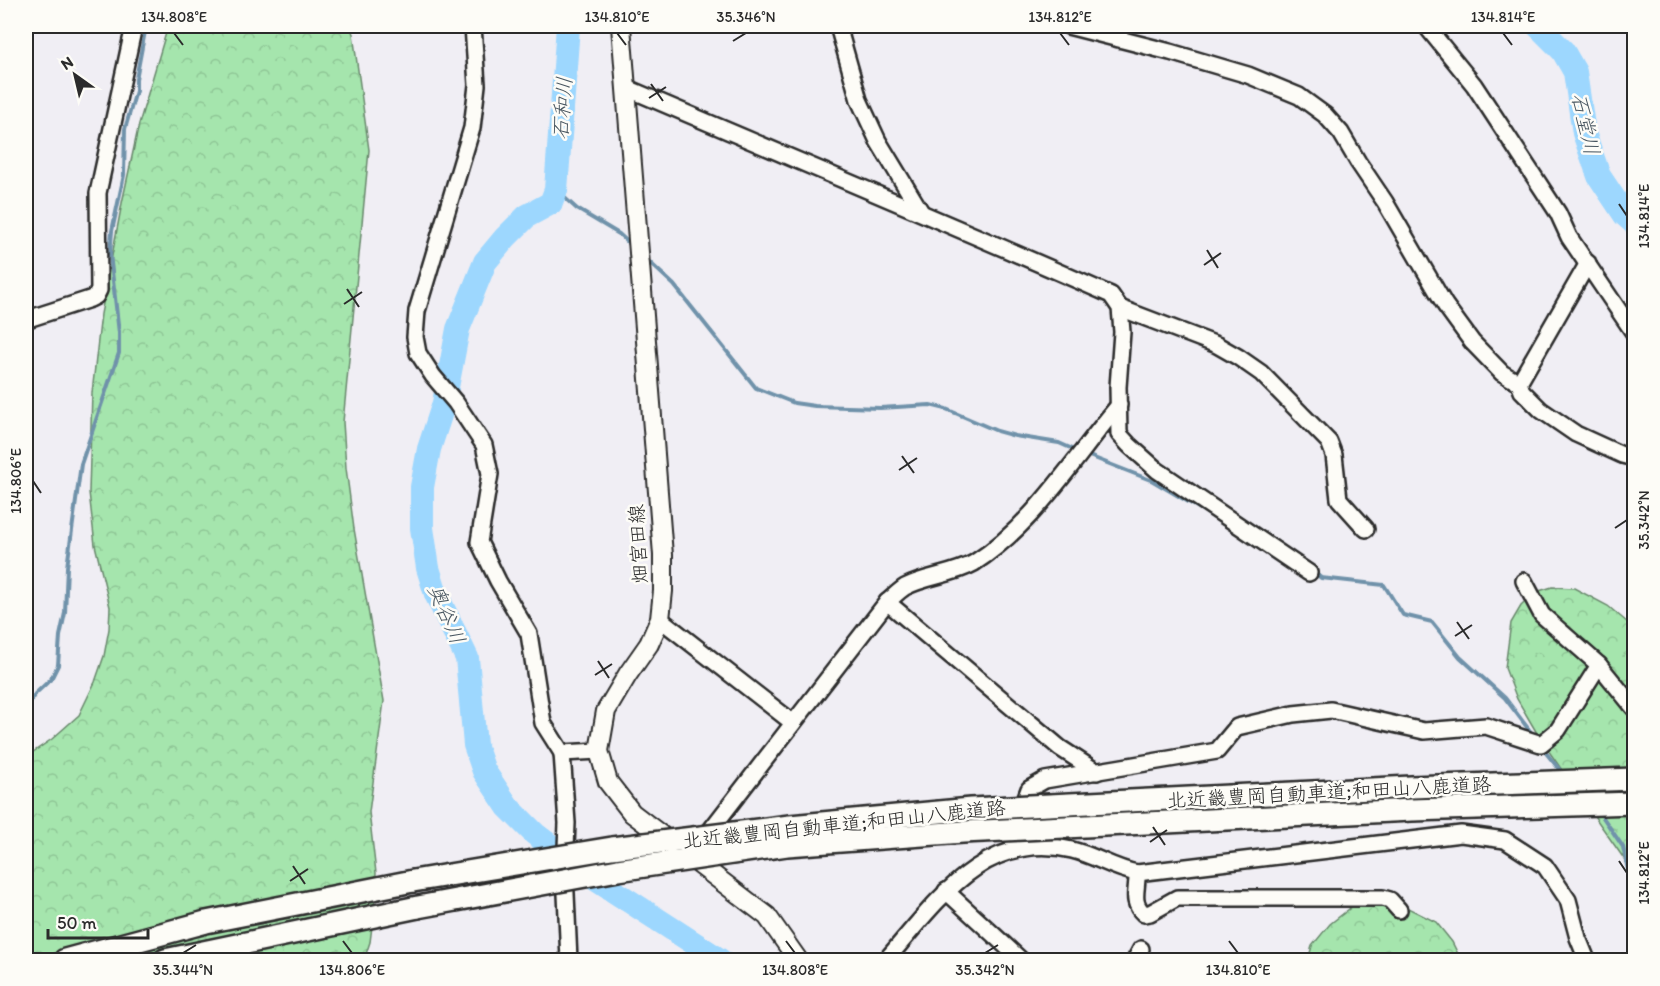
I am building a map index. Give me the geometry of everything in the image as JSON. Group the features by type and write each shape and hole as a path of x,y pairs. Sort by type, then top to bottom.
{"highway":[{"name":"北近畿豊岡自動車道;和田山八鹿道路","path":"66,960 206,922 413,881 612,848 790,826 971,809 1411,787 1635,779"},
{"name":"北近畿豊岡自動車道;和田山八鹿道路","path":"165,960 418,907 618,870 787,845 975,832 1412,810 1635,803"}],"main road":[{"name":"畑宮田線","path":"621,26 663,555 663,591 660,619 649,644 606,711 599,751 608,782 632,813 766,915 798,960"}],"street":[{"path":"31,318 90,299 96,296 99,290 98,193 134,26"},
{"path":"473,26 477,85 472,128 419,302 415,337 418,353 484,445 490,474 479,542 498,581 529,634 543,723 562,753 567,823 565,872 569,960"},
{"path":"838,26 864,110 878,141 921,212"},
{"path":"1068,26 1248,75 1299,96 1325,115 1341,133 1385,202 1445,305 1472,342 1502,373 1520,383"},
{"path":"1426,26 1474,86 1558,213 1569,237 1635,333"},
{"path":"627,88 1111,295 1120,308 1122,332 1119,434 1129,446 1158,470 1309,573"},
{"path":"1588,263 1520,383 1522,391 1541,410 1576,434 1622,455 1635,458"},
{"path":"1120,308 1217,345 1261,372 1329,442 1334,454 1339,498 1366,529"},
{"path":"690,858 792,722 887,602 904,587 972,564 998,543 1024,520 1119,405"},
{"path":"1524,581 1542,615 1599,665 1635,708"},
{"path":"887,602 1060,748 1097,772"},
{"path":"660,619 792,722"},
{"path":"1006,852 1029,789 1044,780 1217,751 1237,727 1293,714 1331,710 1424,731 1486,726 1541,744 1558,730 1599,665"},
{"path":"562,753 599,751"},
{"path":"886,960 946,891 978,865 1006,852 1043,845 1074,850 1122,870 1137,873 1461,834 1505,840 1545,866 1568,900 1578,938 1587,960"},
{"path":"1137,873 1138,885 1135,901 1144,914 1177,898 1383,898 1390,900 1399,910"},
{"path":"946,891 1022,960"}],"green space":[{"path":"168,26 350,26 353,34 369,150 343,422 354,529 384,701 369,812 376,873 370,942 364,960 26,960 26,757 52,739 79,715 95,682 104,656 109,629 110,607 95,545 89,492 92,393 101,314 122,203 139,124"},
{"path":"1552,587 1574,588 1608,606 1634,628 1634,873 1541,740 1517,699 1505,668 1511,623 1521,606 1536,592"},
{"path":"1375,902 1396,902 1436,922 1452,942 1461,960 1308,960 1312,946 1330,924 1353,906"}],"waterway":[{"path":"26,708 35,694 51,679 58,665 60,636 65,613 67,567 81,464 119,353 119,333 110,254 112,231 124,175 125,129 136,91 136,79 146,26"},
{"name":"奥谷川","path":"568,26 556,190 551,203 527,216 485,262 458,329 444,403 429,449 422,487 422,528 428,568 436,594 467,658 475,745 484,771 508,807 535,834 592,877 720,960"},
{"name":"石堂川","path":"1538,26 1563,51 1575,72 1584,133 1599,176 1625,215 1634,223"},
{"path":"556,190 577,209 619,234 633,247"},
{"path":"645,258 674,285 756,388 794,403 815,406 880,408 930,405 946,409 997,431 1059,443 1077,451"},
{"path":"1084,454 1153,481 1219,520"},
{"path":"1314,572 1321,578 1384,585 1403,615 1432,622 1460,657 1505,698 1533,735"},
{"path":"1542,748 1564,775"},
{"path":"1600,813 1623,847 1634,897"}],"water label":[{"name":"石和川","path":"562,108"}]}
